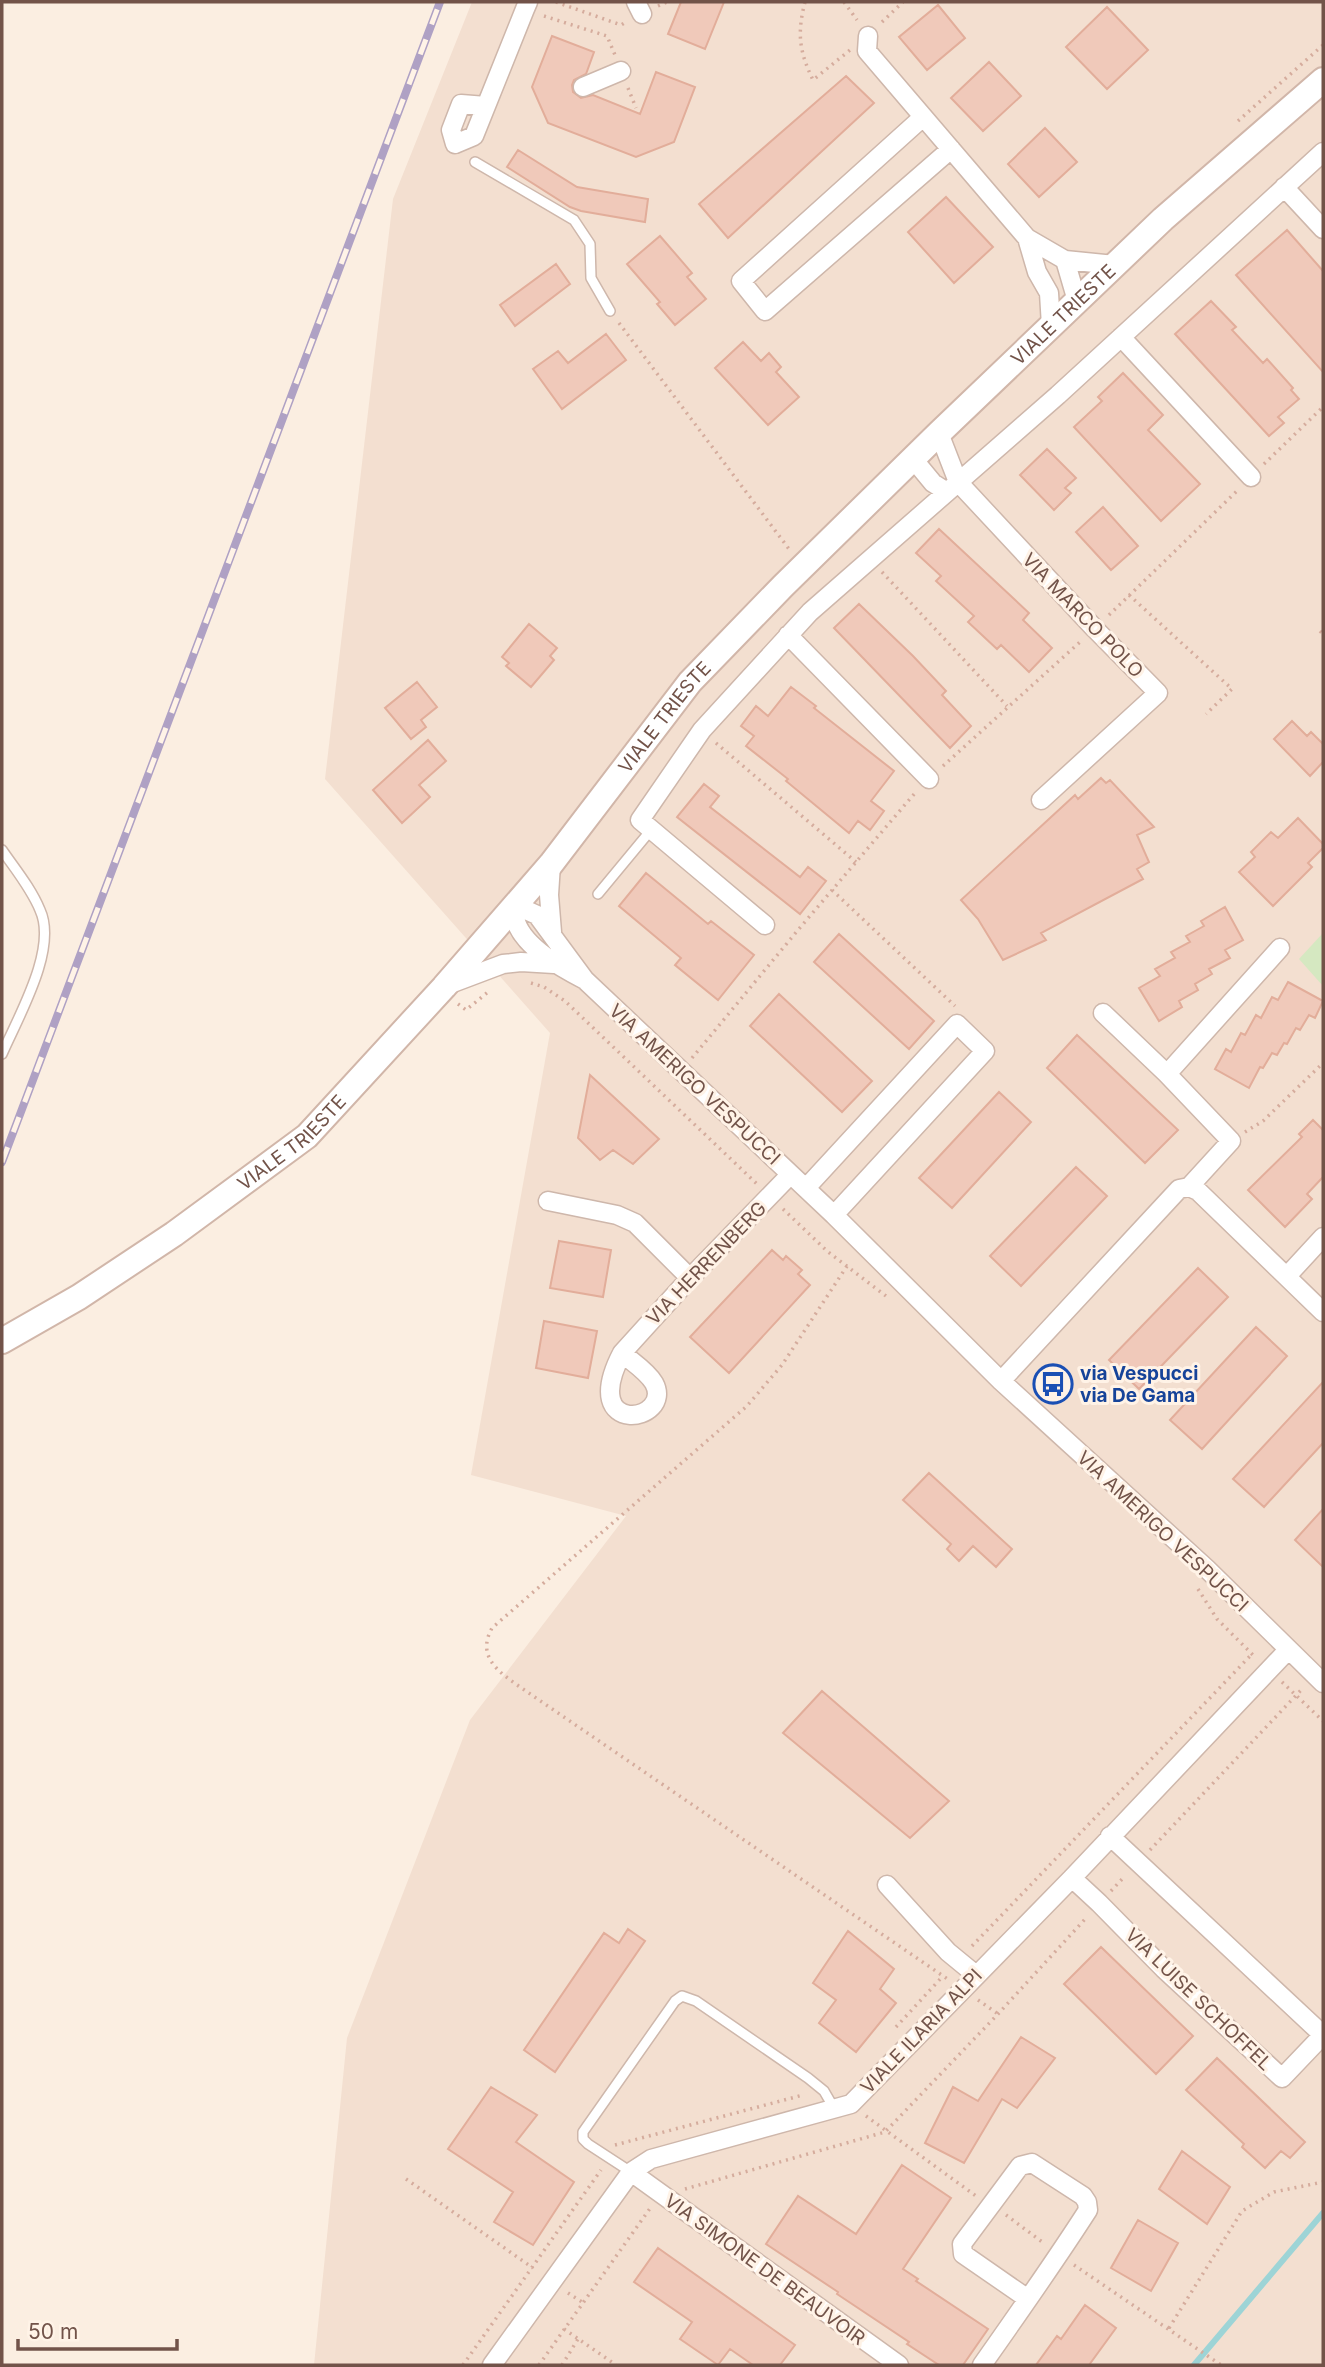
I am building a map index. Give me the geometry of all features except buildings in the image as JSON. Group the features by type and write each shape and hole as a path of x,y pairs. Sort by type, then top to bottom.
{"main road":[{"name":"VIALE TRIESTE","path":"2,1341 79,1297 153,1248 307,1136 551,864 690,682 939,433 1115,264 1323,80"}],"street":[{"path":"486,106 527,6"},
{"path":"868,36 866,51 1027,238 1065,260 1115,264"},
{"path":"583,87 621,71"},
{"path":"923,117 741,281 765,312 951,149"},
{"path":"765,925 640,820 702,730 810,612 1121,337 1323,152"},
{"path":"1284,187 1323,229"},
{"path":"1027,238 1037,272 1049,293 1051,326"},
{"path":"1065,260 1077,301"},
{"path":"1049,293 1077,301"},
{"path":"1121,337 1251,477"},
{"name":"VIA MARCO POLO","path":"939,433 953,487 1158,693 1041,800"},
{"name":"VIA MARCO POLO","path":"914,460 933,483 953,487"},
{"path":"788,635 929,779"},
{"path":"551,864 549,895 553,936"},
{"name":"VIA AMERIGO VESPUCCI","path":"585,980 554,964 524,936 515,921 515,905 537,915 585,980 806,1188 1001,1381 1207,1569 1323,1683"},
{"path":"1167,1074 1280,948"},
{"name":"VIA AMERIGO VESPUCCI","path":"441,989 503,964 554,964"},
{"path":"1103,1013 1167,1074 1231,1141 1189,1187"},
{"path":"806,1188 957,1024 985,1051 834,1215"},
{"name":"VIA HERRENBERG","path":"622,1353 790,1175"},
{"path":"1001,1381 1179,1189 1189,1187 1198,1191 1323,1311"},
{"path":"548,1201 617,1216 635,1223 690,1278"},
{"path":"1287,1276 1323,1237"},
{"name":"VIALE ILARIA ALPI","path":"843,2107 1072,1878 1288,1650"},
{"name":"VIA LUISE SCHOFFEL","path":"1072,1878 1164,1969 1282,2078 1323,2035 1110,1836"},
{"path":"887,1885 948,1952 976,1975"},
{"path":"492,2365 631,2172 651,2159 843,2107"},
{"path":"982,2365 1059,2255 1088,2210 1083,2196 1032,2162 1020,2166 962,2244 963,2254 1028,2299"},
{"name":"VIA SIMONE DE BEAUVOIR","path":"631,2172 899,2365"}],"lane":[{"path":"475,162 574,220 590,244 590,278 610,312"},
{"path":"598,894 651,830"},
{"path":"2,850 42,912 46,936 40,965 2,1054"},
{"path":"631,2172 587,2144 583,2139 583,2132 667,2011 682,1996 696,2001 808,2078 843,2107"}],"path":[{"path":"556,2 621,25 639,8 667,2"},
{"path":"805,2 800,35 802,57 813,80 868,36 903,2"},
{"path":"844,2 868,36"},
{"path":"527,6 607,36 636,108"},
{"path":"1232,126 1323,46"},
{"path":"610,312 803,568"},
{"path":"682,1070 832,890 929,779 1095,629 1323,407"},
{"path":"870,559 1007,706"},
{"path":"1129,595 1232,689 1206,714"},
{"path":"702,730 856,862"},
{"path":"832,890 963,1014"},
{"path":"527,982 544,987 565,1001 827,1251 889,1298"},
{"path":"441,989 466,1010 495,987"},
{"path":"1231,1141 1263,1121 1323,1063"},
{"path":"847,1266 782,1365 747,1406 492,1628 488,1635 488,1659 497,1670 932,1969 958,1942 967,1952 1252,1654"},
{"path":"1189,1581 1199,1590 1217,1619 1323,1721"},
{"path":"843,2107 885,2132 1221,2365"},
{"path":"406,2179 582,2303"},
{"path":"1169,2328 1242,2211 1274,2192 1323,2182"},
{"path":"564,2329 613,2364"},
{"path":"562,2365 578,2339"}],"shaded area":[{"path":"472,2 1323,2 1323,2365 314,2365 347,2038 470,1720 626,1516 471,1475 550,1033 325,779 393,199"}],"green space":[{"path":"1323,933 1323,986 1299,959"}],"waterway":[{"path":"1194,2365 1323,2213"}],"railway":[{"path":"2,1162 440,2"}],"place":[{"name":"via Vespucci via De Gama","path":"1053,1384"}]}
